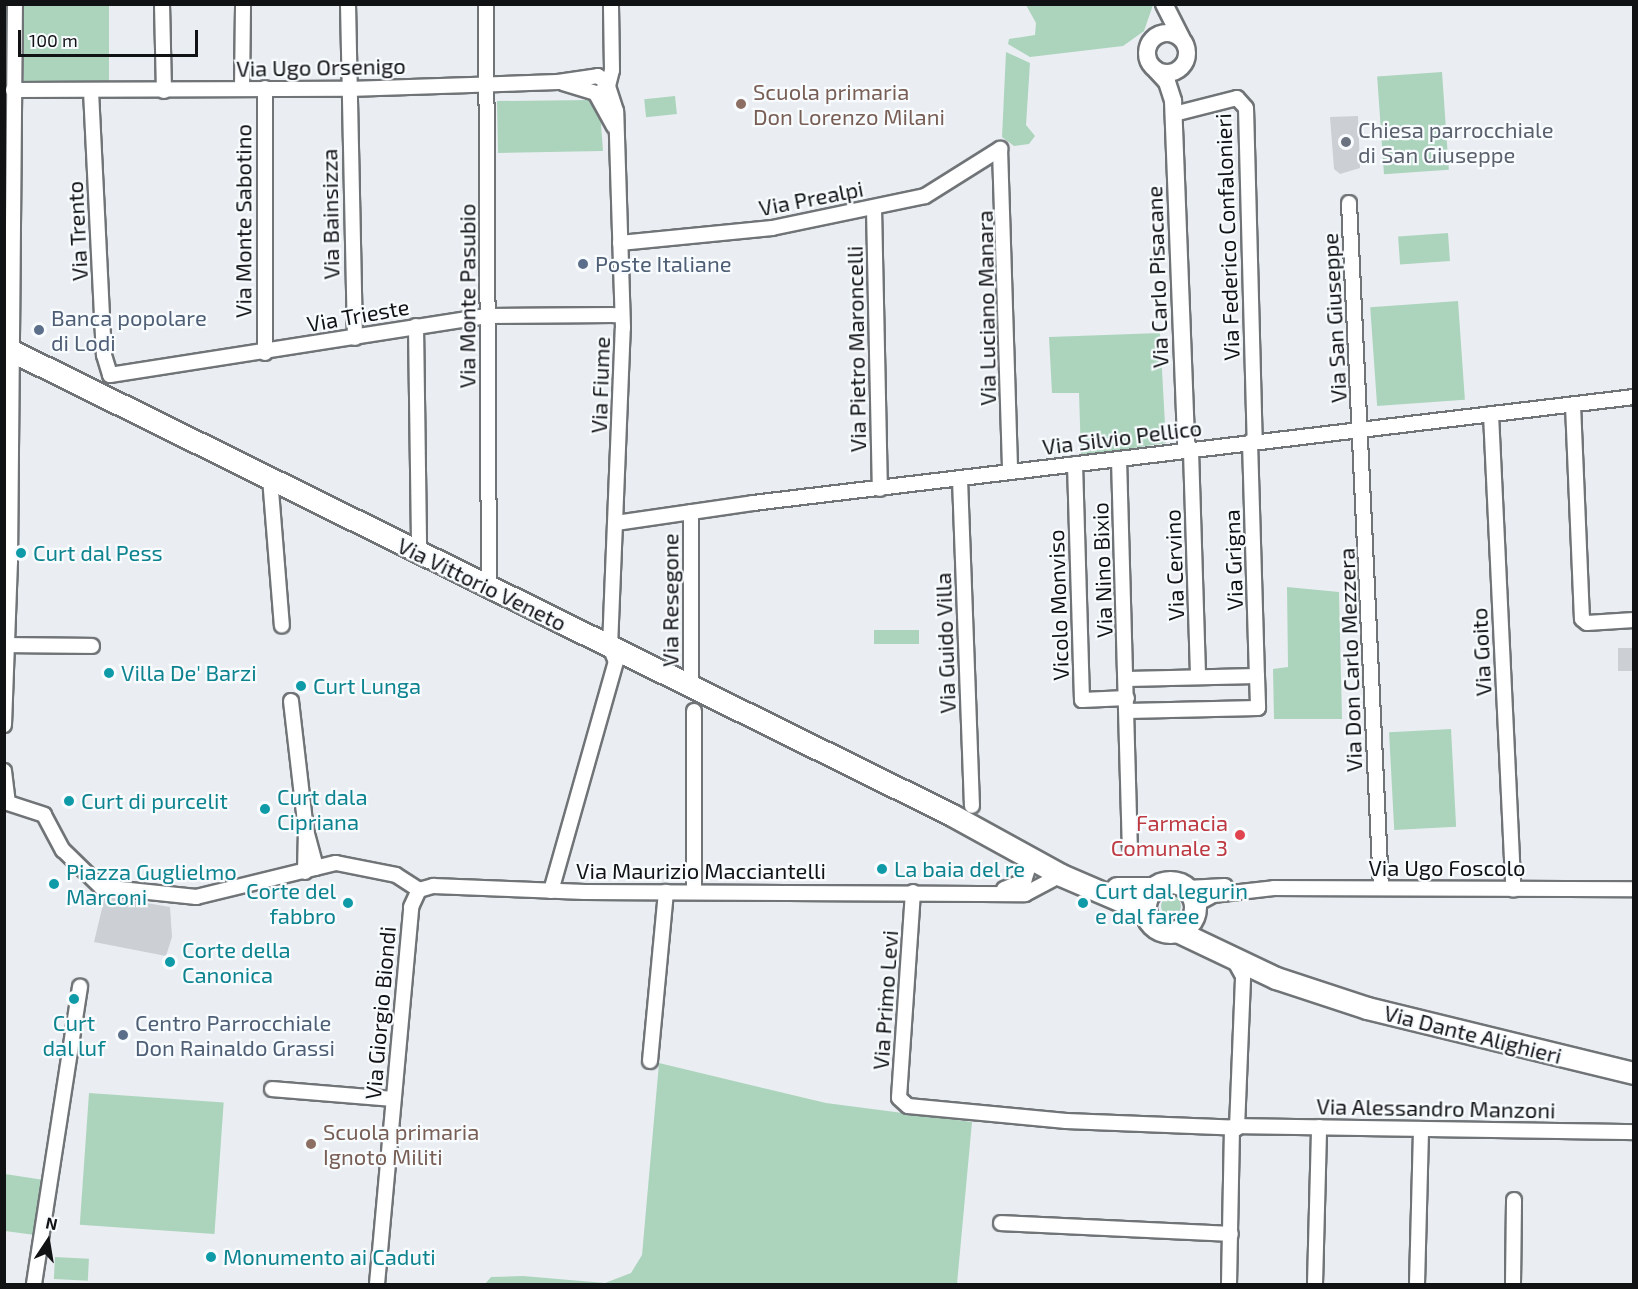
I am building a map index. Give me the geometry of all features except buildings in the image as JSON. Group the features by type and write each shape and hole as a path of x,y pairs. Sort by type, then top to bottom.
{"main road":[{"name":"Via Vittorio Veneto","path":"8,349 691,687 966,813 1103,884 1132,891 1174,882 1188,910 1161,930 1145,911 1061,875 1030,859 966,813"},
{"path":"1145,911 1153,888"},
{"name":"Via Dante Alighieri","path":"1188,910 1234,959 1313,990 1404,1018 1634,1073"},
{"name":"Via Dante Alighieri","path":"1188,910 1204,932 1313,990"}],"street":[{"path":"4,725 8,645 8,349 15,4"},
{"path":"162,4 164,91"},
{"path":"242,89 243,4"},
{"name":"Via Bainsizza","path":"348,4 355,338"},
{"name":"Via Monte Pasubio","path":"486,4 489,588"},
{"path":"600,85 610,49 611,4"},
{"path":"1164,4 1188,52 1183,65 1171,73 1156,70 1147,59 1151,39 1164,4"},
{"path":"1151,39 1164,32 1183,40"},
{"name":"Via Carlo Pisacane","path":"1183,65 1173,108 1186,444 1191,451"},
{"name":"Via Carlo Pisacane","path":"1156,70 1173,108"},
{"name":"Via Ugo Orsenigo","path":"13,90 348,89 558,82 600,85"},
{"name":"Via Fiume","path":"551,891 615,671 610,646 622,315 614,126 616,111 600,85"},
{"name":"Via Monte Sabotino","path":"265,88 265,353"},
{"name":"Via Trento","path":"91,91 105,370"},
{"name":"Via Federico Confalonieri","path":"1173,108 1237,98 1246,108 1253,442"},
{"name":"Via Prealpi","path":"620,243 772,228 874,208 945,186 995,149"},
{"name":"Via Luciano Manara","path":"995,149 1004,154 1010,472"},
{"name":"Via San Giuseppe","path":"1349,203 1362,429"},
{"name":"Via Pietro Maroncelli","path":"874,208 880,489"},
{"name":"Via Trieste","path":"105,370 117,377 416,326 488,316 622,315"},
{"path":"416,326 419,553"},
{"name":"Via Silvio Pellico","path":"616,523 1010,472 1634,397"},
{"path":"1573,405 1582,618 1587,623 1634,620"},
{"name":"Via Goito","path":"1491,414 1513,889"},
{"name":"Via Don Carlo Mezzera","path":"1362,429 1381,888"},
{"name":"Via Grigna","path":"1253,442 1257,676"},
{"name":"Via Cervino","path":"1191,451 1198,677"},
{"name":"Via Nino Bixio","path":"1119,459 1130,847"},
{"name":"Vicolo Monviso","path":"1075,464 1082,700 1127,704"},
{"path":"270,478 282,626"},
{"name":"Via Guido Villa","path":"960,479 966,813"},
{"name":"Via Resegone","path":"691,512 691,687"},
{"path":"8,645 92,646"},
{"path":"1126,679 1257,676 1258,708 1127,704"},
{"path":"291,701 310,870"},
{"path":"694,711 694,892"},
{"path":"4,771 8,803 44,815 63,850 96,885 196,897 336,863 368,866 408,879 419,891"},
{"name":"Via Maurizio Macciantelli","path":"985,892 1021,885 1030,859"},
{"name":"Via Maurizio Macciantelli","path":"419,891 433,886 551,891 1025,894 1061,875"},
{"name":"Via Ugo Foscolo","path":"1188,910 1213,895 1260,889 1634,889"},
{"name":"Via Giorgio Biondi","path":"377,1284 411,907 419,891"},
{"path":"650,1061 666,892"},
{"name":"Via Primo Levi","path":"908,1106 899,1098 913,892"},
{"path":"1229,1284 1243,976 1234,959"},
{"path":"34,1284 80,987"},
{"path":"272,1089 393,1099"},
{"name":"Via Alessandro Manzoni","path":"908,1106 1066,1121 1235,1127 1634,1132"},
{"path":"1315,1284 1319,1127"},
{"path":"1417,1284 1421,1130"},
{"path":"1513,1284 1514,1200"},
{"path":"1001,1222 1231,1234"}],"green space":[{"path":"24,5 109,5 109,85 24,85"},
{"path":"1026,5 1153,5 1144,31 1123,46 1030,57 1008,44 1009,39 1035,35 1036,23"},
{"path":"1006,52 1030,63 1026,125 1035,136 1029,144 1014,146 1002,137"},
{"path":"1442,72 1449,170 1384,174 1377,77"},
{"path":"675,96 677,114 646,117 644,99"},
{"path":"589,100 600,111 603,151 498,153 497,101"},
{"path":"1448,233 1450,261 1400,264 1398,236"},
{"path":"1458,301 1465,400 1377,406 1370,307"},
{"path":"1160,333 1166,443 1081,456 1079,393 1052,393 1049,337"},
{"path":"1287,587 1339,592 1342,719 1274,719 1273,669 1288,667"},
{"path":"874,630 919,630 919,644 874,644"},
{"path":"1451,729 1456,827 1394,830 1389,732"},
{"path":"1167,896 1175,896 1181,902 1181,910 1175,916 1167,916 1161,910 1161,902"},
{"path":"659,1063 826,1103 972,1122 957,1284 485,1284 491,1277 523,1276 605,1283 631,1273 642,1255"},
{"path":"89,1093 224,1102 214,1234 80,1225"},
{"path":"5,1174 44,1180 35,1235 5,1231"},
{"path":"55,1257 89,1259 88,1281 54,1279"}],"place":[{"name":"Scuola primaria Don Lorenzo Milani","path":"741,104"},
{"name":"Chiesa parrocchiale di San Giuseppe","path":"1346,142"},
{"name":"Poste Italiane","path":"583,264"},
{"name":"Banca popolare di Lodi","path":"39,330"},
{"name":"Curt dal Pess","path":"21,553"},
{"name":"Villa De' Barzi","path":"109,673"},
{"name":"Curt Lunga","path":"301,686"},
{"name":"Curt di purcelit","path":"69,801"},
{"name":"Curt dala Cipriana","path":"265,809"},
{"name":"Farmacia Comunale 3","path":"1240,835"},
{"name":"La baia del re","path":"882,869"},
{"name":"Piazza Guglielmo Marconi","path":"54,884"},
{"name":"Corte del fabbro","path":"348,903"},
{"name":"Curt dal legurin e dal faree","path":"1083,903"},
{"name":"Corte della Canonica","path":"170,962"},
{"name":"Curt dal luf","path":"74,999"},
{"name":"Centro Parrocchiale Don Rainaldo Grassi","path":"123,1035"},
{"name":"Scuola primaria Ignoto Militi","path":"311,1144"},
{"name":"Monumento ai Caduti","path":"211,1257"}]}
